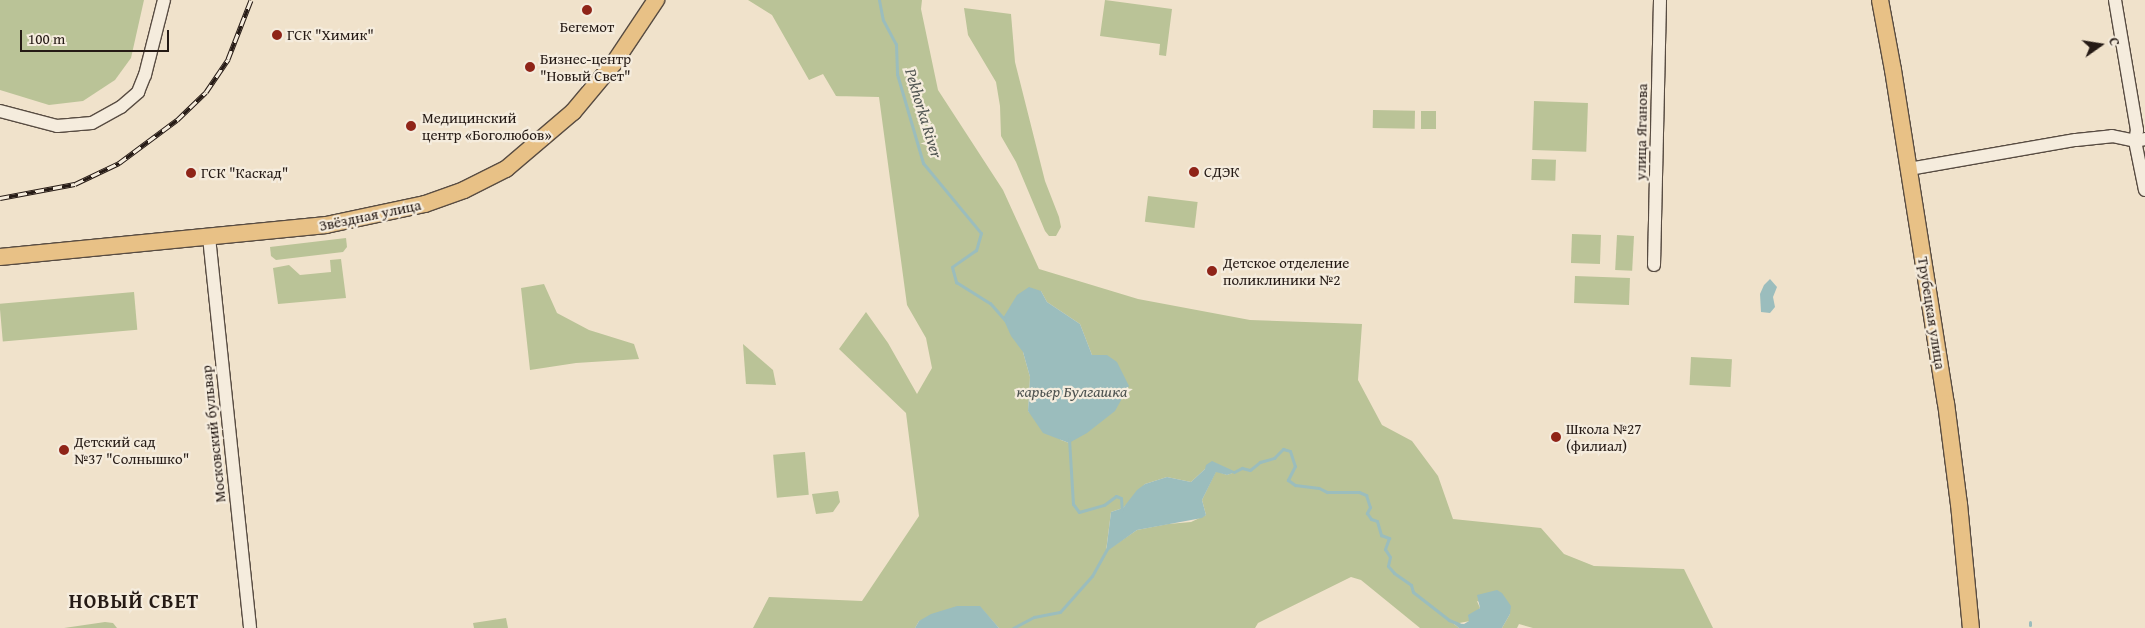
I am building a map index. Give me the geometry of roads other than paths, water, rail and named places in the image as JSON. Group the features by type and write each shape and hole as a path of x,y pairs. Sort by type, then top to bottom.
{"main road":[{"name":"Звёздная улица","path":"0,257 208,238 347,222 425,204 464,190 499,172 534,146 573,112 614,63 656,0"},
{"name":"Трубецкая улица","path":"1880,0 1946,403 1959,504 1971,628"}],"street":[{"path":"0,111 57,126 92,123 121,107 138,92 145,75 164,0"},
{"name":"улица Яганова","path":"1654,265 1660,0"},
{"path":"2115,0 2140,140 2145,190"},
{"path":"1909,169 2076,140 2112,136 2140,140"},
{"name":"Московский бульвар","path":"208,238 250,628"}],"water":[{"path":"1770,279 1777,287 1773,297 1775,307 1770,313 1761,312 1760,294 1764,285"},
{"name":"карьер Булгашка","path":"1029,287 1041,291 1047,302 1080,324 1092,355 1107,355 1117,362 1129,386 1115,411 1087,433 1069,443 1043,433 1028,411 1030,377 1023,352 1011,336 1003,318 1017,295"},
{"path":"1212,461 1236,472 1227,475 1216,472 1202,500 1206,515 1202,518 1137,530 1106,552 1111,512 1123,508 1137,490 1145,484 1167,477 1191,482"},
{"path":"1497,590 1502,593 1511,606 1510,614 1502,628 1459,628 1453,623 1464,624 1469,621 1468,615 1480,608 1477,595"},
{"path":"957,606 980,606 999,628 915,628 919,621 931,614"}],"waterway":[{"name":"Pekhorka River","path":"879,0 883,20 896,44 897,74 923,163 981,233 976,250 952,267 956,282 990,303 1005,320"},
{"name":"Pekhorka River","path":"1069,439 1073,504 1079,512 1104,505 1116,496 1121,498 1122,511"},
{"path":"1234,472 1242,468 1250,470 1260,462 1274,458 1283,449 1290,451 1295,466 1288,480 1295,485 1319,488 1327,492 1359,492 1366,495 1370,507 1367,513 1371,519 1377,521 1381,535 1389,538 1385,549 1390,557 1388,566 1394,573 1411,585 1413,592 1449,620 1459,624"},
{"name":"Pekhorka River","path":"1013,628 1034,617 1060,612 1092,576 1107,549"}],"railway":[{"path":"0,198 75,184 119,163 177,120 206,92 228,59 251,0"}],"place":[{"name":"Бегемот","path":"587,10"},
{"name":"ГСК \"Химик\"","path":"277,35"},
{"name":"Бизнес-центр \"Новый Свет\"","path":"530,67"},
{"name":"Медицинский центр «Боголюбов»","path":"411,126"},
{"name":"СДЭК","path":"1194,172"},
{"name":"ГСК \"Каскад\"","path":"191,173"},
{"name":"Детское отделение поликлиники №2","path":"1212,271"},
{"name":"Школа №27 (филиал)","path":"1556,437"},
{"name":"Детский сад №37 \"Солнышко\"","path":"64,450"}],"district":[{"name":"НОВЫЙ СВЕТ","path":"134,600"}]}
